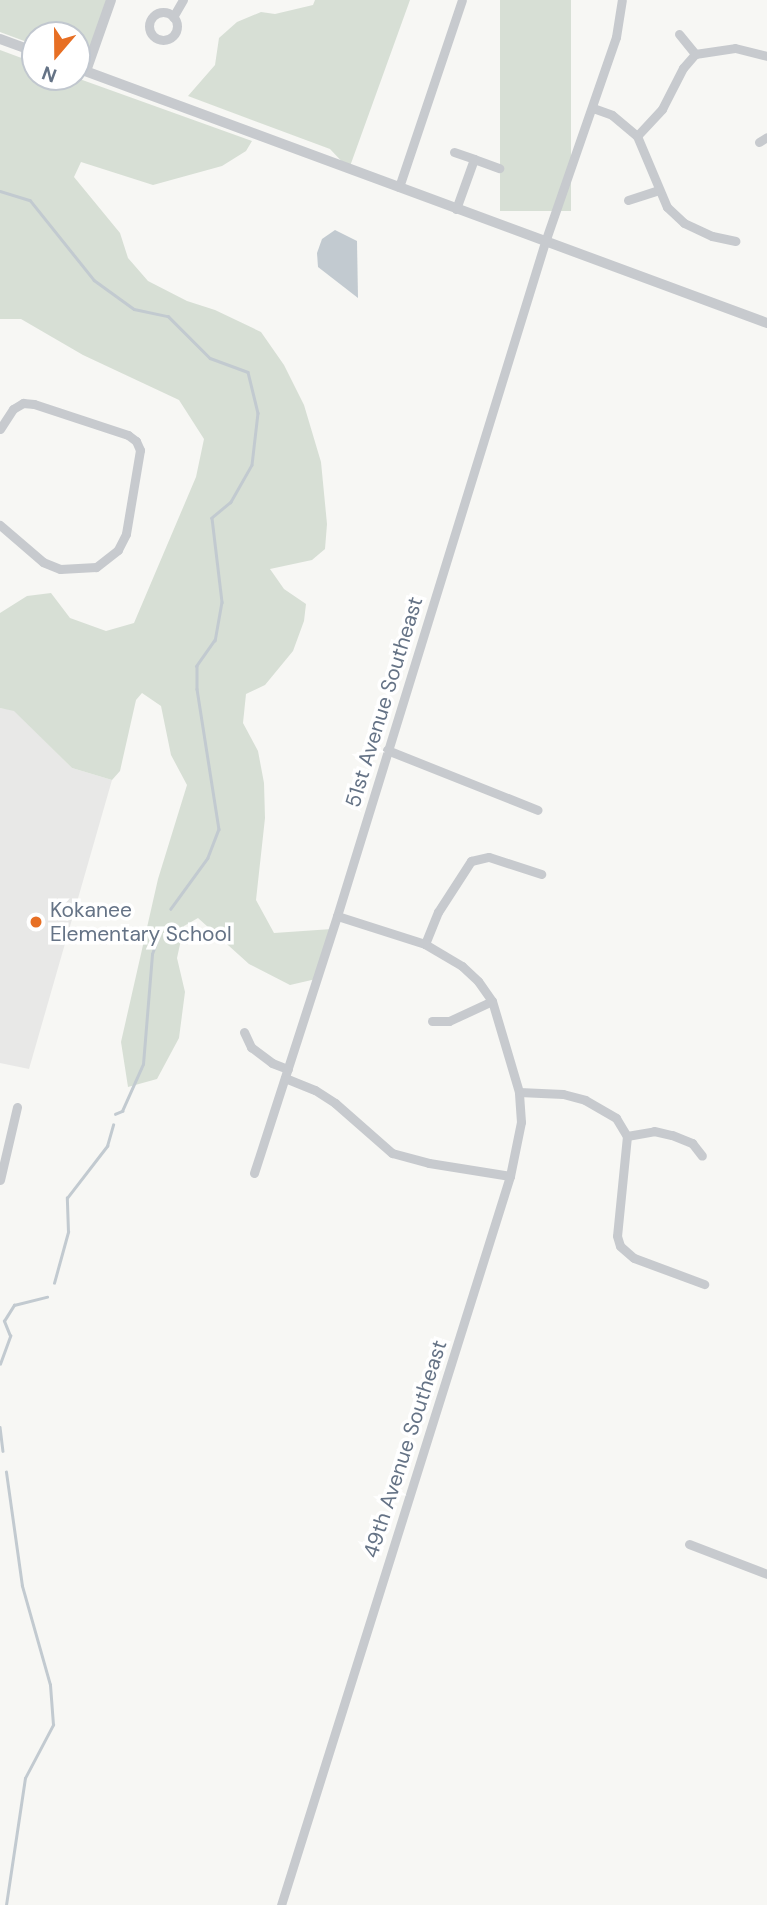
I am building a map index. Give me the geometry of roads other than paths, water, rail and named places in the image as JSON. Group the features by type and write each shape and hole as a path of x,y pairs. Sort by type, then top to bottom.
{"street":[{"path":"91,48 111,0"},
{"path":"173,17 183,0"},
{"path":"399,187 462,0"},
{"name":"51st Avenue Southeast","path":"254,1172 337,916 545,242 616,37 622,0"},
{"path":"680,34 695,54"},
{"path":"0,39 21,47"},
{"path":"637,136 662,109 683,68 695,54 735,48 767,56"},
{"path":"91,73 767,323"},
{"path":"593,107 627,125 637,136 667,207 684,223 712,236 735,241"},
{"path":"454,152 499,168"},
{"path":"456,209 474,159"},
{"path":"628,200 659,190"},
{"path":"0,429 13,409 23,403 34,404 128,435 136,441 140,460 125,534 117,551 96,567 60,569 43,562 0,525"},
{"path":"387,750 538,810"},
{"path":"425,944 438,912 471,861 489,857 541,874"},
{"path":"337,916 425,944 462,965 492,1001 449,1021 432,1021"},
{"name":"49th Avenue Southeast","path":"281,1905 510,1176 521,1122 519,1092 492,1001"},
{"path":"244,1032 251,1047 287,1074 335,1103 392,1153 429,1163 510,1176"},
{"path":"519,1092 563,1094 585,1100 616,1118 627,1136 617,1236 620,1246 634,1258 705,1284"},
{"path":"0,1180 17,1107"},
{"path":"627,1136 654,1131 672,1135 692,1143 702,1156"},
{"path":"689,1544 767,1574"}],"waterway":[{"path":"0,191 30,200 94,280 134,309 168,316 210,358 248,372 258,413 252,465 231,502 212,518 222,602 215,640 197,666 197,689 219,829 208,858 171,909"},
{"path":"115,1114 122,1111 143,1064 152,954 159,935"},
{"path":"54,1283 68,1232 67,1198 107,1146 113,1125"},
{"path":"0,1364 10,1336 4,1321 14,1305 47,1297"},
{"path":"0,1427 3,1451"},
{"path":"6,1472 22,1586 50,1685 53,1725 25,1778 6,1905"}],"place":[{"name":"Kokanee Elementary School","path":"36,922"}]}
